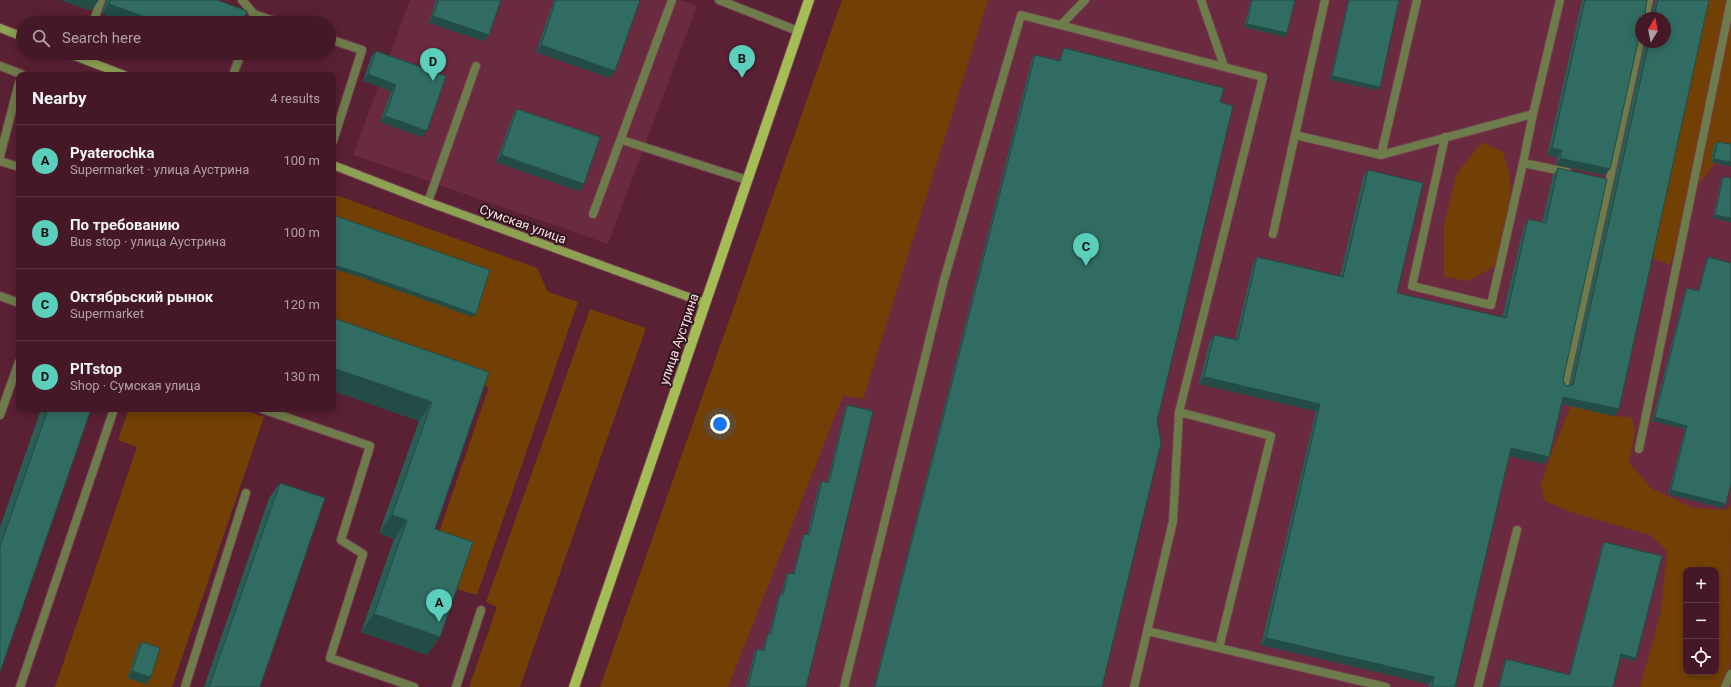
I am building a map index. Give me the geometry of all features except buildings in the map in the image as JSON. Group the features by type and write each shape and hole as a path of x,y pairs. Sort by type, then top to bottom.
{"main road":[{"name":"улица Аустрина","path":"574,687 808,0"}],"street":[{"path":"95,16 101,0"},
{"path":"242,0 254,14 260,16"},
{"path":"593,214 622,140 672,0"},
{"path":"719,0 798,31"},
{"path":"1061,25 1085,0"},
{"path":"1200,0 1224,66"},
{"path":"1273,234 1325,0"},
{"path":"1381,155 1417,0"},
{"path":"1445,137 1412,286 1491,306 1533,114 1560,0"},
{"path":"1646,12 1649,0"},
{"path":"1639,449 1730,0"},
{"path":"844,687 944,280 1021,15 1263,77 1179,412 1173,521 1134,687"},
{"path":"0,28 16,34"},
{"path":"336,41 362,50 336,132"},
{"path":"1564,388 1606,181 1638,48"},
{"path":"91,60 117,72"},
{"path":"234,72 238,60"},
{"path":"0,66 16,72"},
{"path":"428,202 476,66"},
{"path":"0,156 16,95"},
{"path":"1295,135 1381,155 1533,114"},
{"path":"622,140 747,180"},
{"path":"0,161 16,165"},
{"path":"1523,163 1573,174"},
{"name":"Сумская улица","path":"336,166 428,202 705,303"},
{"path":"0,296 16,302"},
{"path":"0,415 16,370"},
{"path":"20,687 113,412"},
{"path":"271,412 370,446 341,540 363,554 330,658 414,687"},
{"path":"1179,412 1272,436 1219,648"},
{"path":"184,687 246,493"},
{"path":"1478,687 1518,530"},
{"path":"456,687 480,610"},
{"path":"1147,631 1386,687"},
{"path":"1725,687 1731,674"}],"shaded area":[{"path":"410,0 681,0 697,6 608,244 353,155"},
{"path":"842,0 988,0 863,399 843,396 728,687 600,687"},
{"path":"845,0 1731,0 1731,687 627,687"},
{"path":"1706,0 1731,0 1731,155 1723,153 1691,194 1670,265 1649,257"},
{"path":"1482,142 1503,152 1510,176 1511,208 1499,264 1468,281 1444,277 1444,225 1457,173"},
{"path":"336,195 537,268 548,292 578,302 477,595 457,589 467,559 434,547 489,387 336,334"},
{"path":"590,309 646,328 520,687 469,687 497,607 486,602"},
{"path":"1571,406 1614,416 1631,417 1635,430 1629,463 1651,488 1693,508 1728,510 1731,505 1730,687 1640,687 1661,611 1667,551 1650,535 1574,513 1544,501 1541,486 1551,454"},
{"path":"128,412 250,412 264,417 172,687 55,687 137,447 118,440"}],"place":[{"name":"По требованию","path":"742,78"},
{"name":"PITstop","path":"433,81"},
{"name":"Октябрьский рынок","path":"1086,266"},
{"name":"Pyaterochka","path":"439,622"}]}
